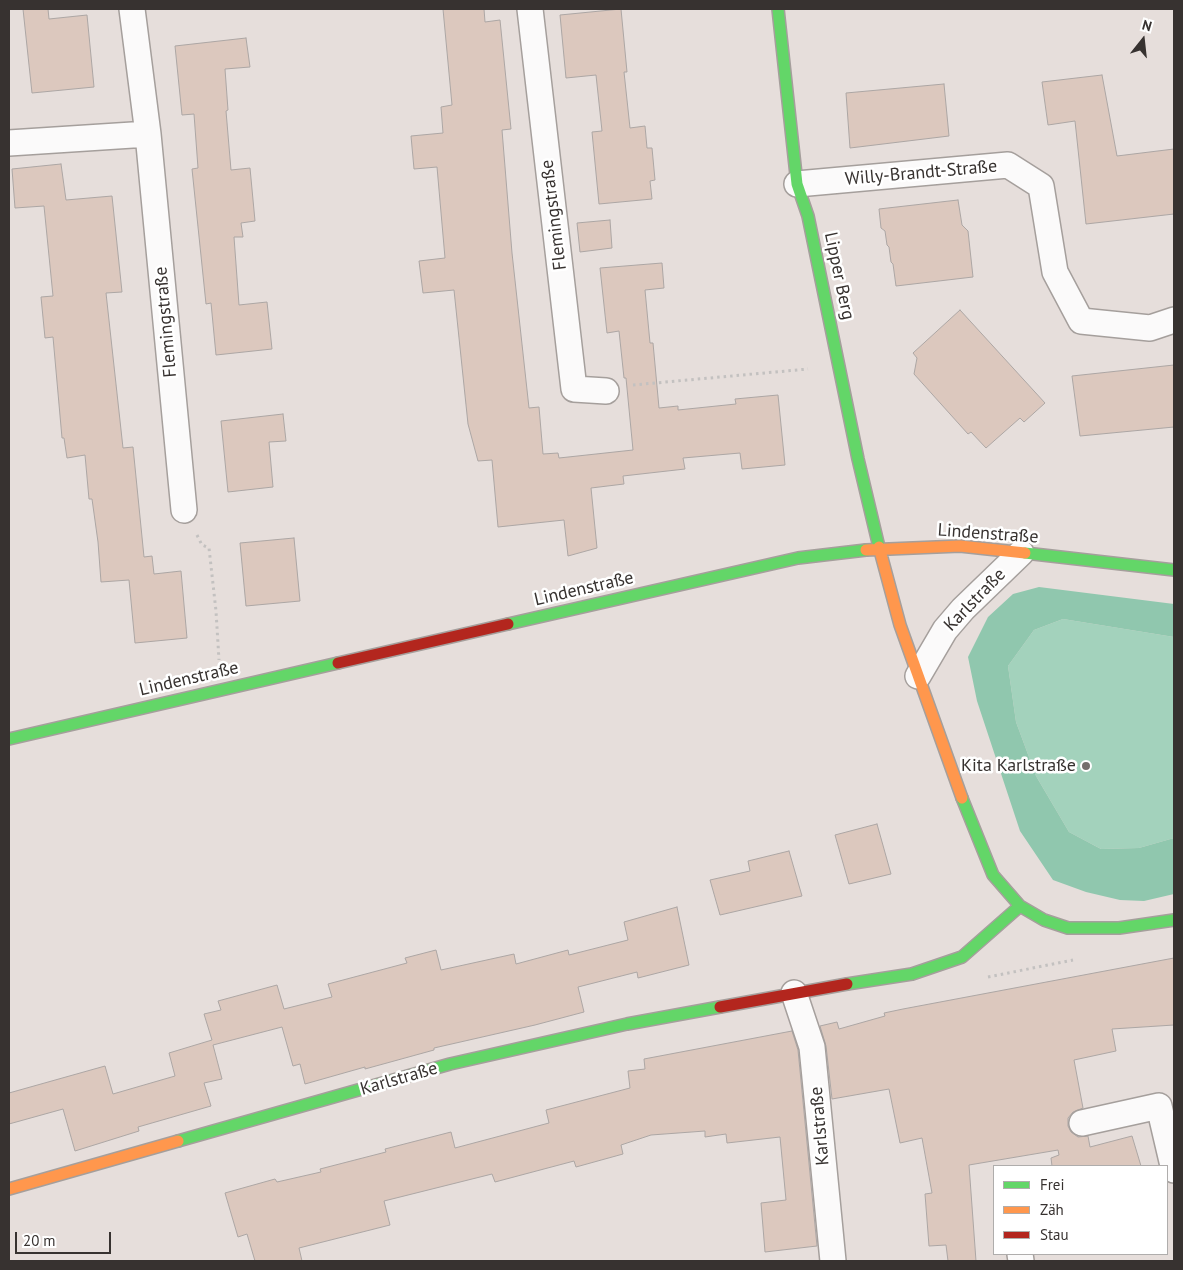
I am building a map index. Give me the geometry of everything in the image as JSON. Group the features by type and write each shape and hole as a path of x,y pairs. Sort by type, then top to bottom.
{"street":[{"name":"Flemingstraße","path":"132,9 148,134 184,510"},
{"name":"Flemingstraße","path":"530,9 574,389 606,391"},
{"name":"Lipper Berg","path":"778,9 797,184 808,216 858,459 879,548"},
{"path":"9,143 148,134"},
{"name":"Willy-Brandt-Straße","path":"797,184 1008,165 1040,186 1055,272 1081,321 1150,328 1174,320"},
{"name":"Lindenstraße","path":"9,739 798,558 879,548 960,546 1174,570"},
{"path":"879,548 898,617 918,676 959,791 993,875 1020,906 1044,920 1068,928 1119,928 1174,920"},
{"name":"Karlstraße","path":"918,676 945,630 962,609 1021,553"},
{"name":"Karlstraße","path":"9,1189 450,1064 627,1024 794,993 912,974 962,957 1020,906"},
{"name":"Karlstraße","path":"794,993 812,1046 833,1261"},
{"path":"1082,1123 1159,1106 1174,1170"}],"path":[{"path":"606,391 634,385 808,369 807,360"},
{"path":"184,510 202,545 209,548 216,611 220,690"},
{"path":"962,957 973,980 1079,959"}],"green space":[{"path":"1039,587 1174,604 1174,637 1063,619 1034,630 1008,666 1016,722 1036,776 1069,832 1101,849 1139,848 1174,838 1174,894 1144,901 1120,900 1086,892 1053,880 1020,831 977,701 968,657 988,617 1013,594"},
{"path":"1063,619 1174,637 1174,838 1139,848 1101,849 1069,832 1036,776 1016,722 1008,666 1034,630"}],"building":[{"path":"23,9 48,9 49,19 87,15 94,87 32,93"},
{"path":"443,9 484,9 485,22 500,20 511,129 502,130 512,253 529,408 539,407 543,454 558,453 559,458 633,450 619,331 607,333 600,268 662,263 664,288 645,290 650,343 653,343 659,408 678,406 678,410 736,404 735,399 778,395 785,465 742,469 740,453 683,458 685,469 623,476 624,484 591,488 597,548 568,556 564,520 498,527 492,460 478,461 468,424 454,290 423,293 419,261 445,258 437,167 414,169 411,136 443,133 441,107 452,105"},
{"path":"621,9 627,72 624,72 630,128 645,126 647,148 652,148 655,180 650,181 652,199 599,204 592,132 602,131 596,75 566,78 560,15"},
{"path":"246,38 250,67 225,69 231,170 250,168 255,221 241,223 243,237 234,237 239,305 267,302 272,349 216,355 211,303 206,304 192,169 198,168 194,114 182,115 175,46"},
{"path":"1102,75 1117,156 1174,149 1174,214 1086,224 1075,121 1048,125 1042,82"},
{"path":"944,84 949,136 850,148 846,93"},
{"path":"61,164 66,200 112,196 122,292 106,293 123,448 133,447 144,557 152,556 154,574 181,571 187,638 135,643 129,580 101,582 98,542 92,499 89,499 85,455 67,458 64,438 62,438 53,337 45,338 41,297 53,296 44,206 15,208 12,169"},
{"path":"958,200 962,225 968,231 973,277 896,286 885,231 881,228 879,209"},
{"path":"610,220 612,248 580,252 577,223"},
{"path":"960,310 1045,403 1024,422 1020,418 986,448 971,432 968,434 914,374 917,358 913,353"},
{"path":"1174,365 1174,427 1080,436 1072,376"},
{"path":"283,414 286,441 269,442 273,487 228,492 221,421"},
{"path":"294,538 300,601 246,606 240,543"},
{"path":"877,824 891,874 849,884 835,835"},
{"path":"789,851 802,896 720,915 710,880 750,871 748,861"},
{"path":"677,907 689,965 638,978 637,972 578,987 584,1012 434,1048 434,1050 305,1084 300,1064 293,1066 282,1027 213,1045 222,1079 204,1083 211,1106 138,1127 139,1131 75,1151 63,1109 9,1124 9,1093 105,1066 113,1094 175,1076 169,1053 212,1040 204,1014 221,1010 218,1001 277,985 284,1009 332,997 328,984 407,963 405,958 436,950 441,970 514,954 516,964 568,950 569,955 628,940 624,922"},
{"path":"1174,958 1174,1025 1112,1029 1116,1051 1074,1060 1083,1108 1073,1112 1068,1118 1068,1126 1071,1132 1078,1137 1088,1136 1090,1147 1132,1136 1141,1165 1052,1165 1051,1158 1059,1155 1058,1150 969,1165 976,1261 948,1261 946,1245 929,1246 925,1194 932,1193 922,1138 900,1143 889,1089 832,1099 826,1046 820,1026 837,1022 839,1029 885,1016 884,1013"},
{"path":"792,1031 798,1050 817,1246 765,1252 761,1203 786,1200 780,1137 727,1143 726,1134 705,1137 705,1131 651,1135 621,1145 623,1154 576,1167 574,1161 495,1182 492,1174 384,1201 390,1225 299,1248 302,1261 255,1261 247,1234 238,1237 225,1193 275,1179 277,1182 321,1172 320,1169 386,1152 385,1149 451,1132 455,1148 549,1123 546,1110 630,1088 628,1071 645,1069 644,1059"}],"traffic: fast":[{"path":"778,9 797,184 808,216 858,459 879,547"},
{"path":"508,624 798,558 866,550"},
{"path":"1025,553 1174,570"},
{"path":"9,739 338,663"},
{"path":"962,798 993,875 1020,906 1044,920 1068,928 1119,928 1174,920"},
{"path":"847,984 912,974 962,957 1020,906"},
{"path":"178,1141 450,1064 627,1024 720,1007"}],"traffic: slow":[{"path":"866,550 960,546 1025,553"},
{"path":"879,547 900,625 962,798"},
{"path":"9,1189 178,1141"}],"traffic: jam":[{"path":"338,663 508,624"},
{"path":"720,1007 847,984"}],"place":[{"name":"Kita Karlstraße","path":"1086,766"}]}
